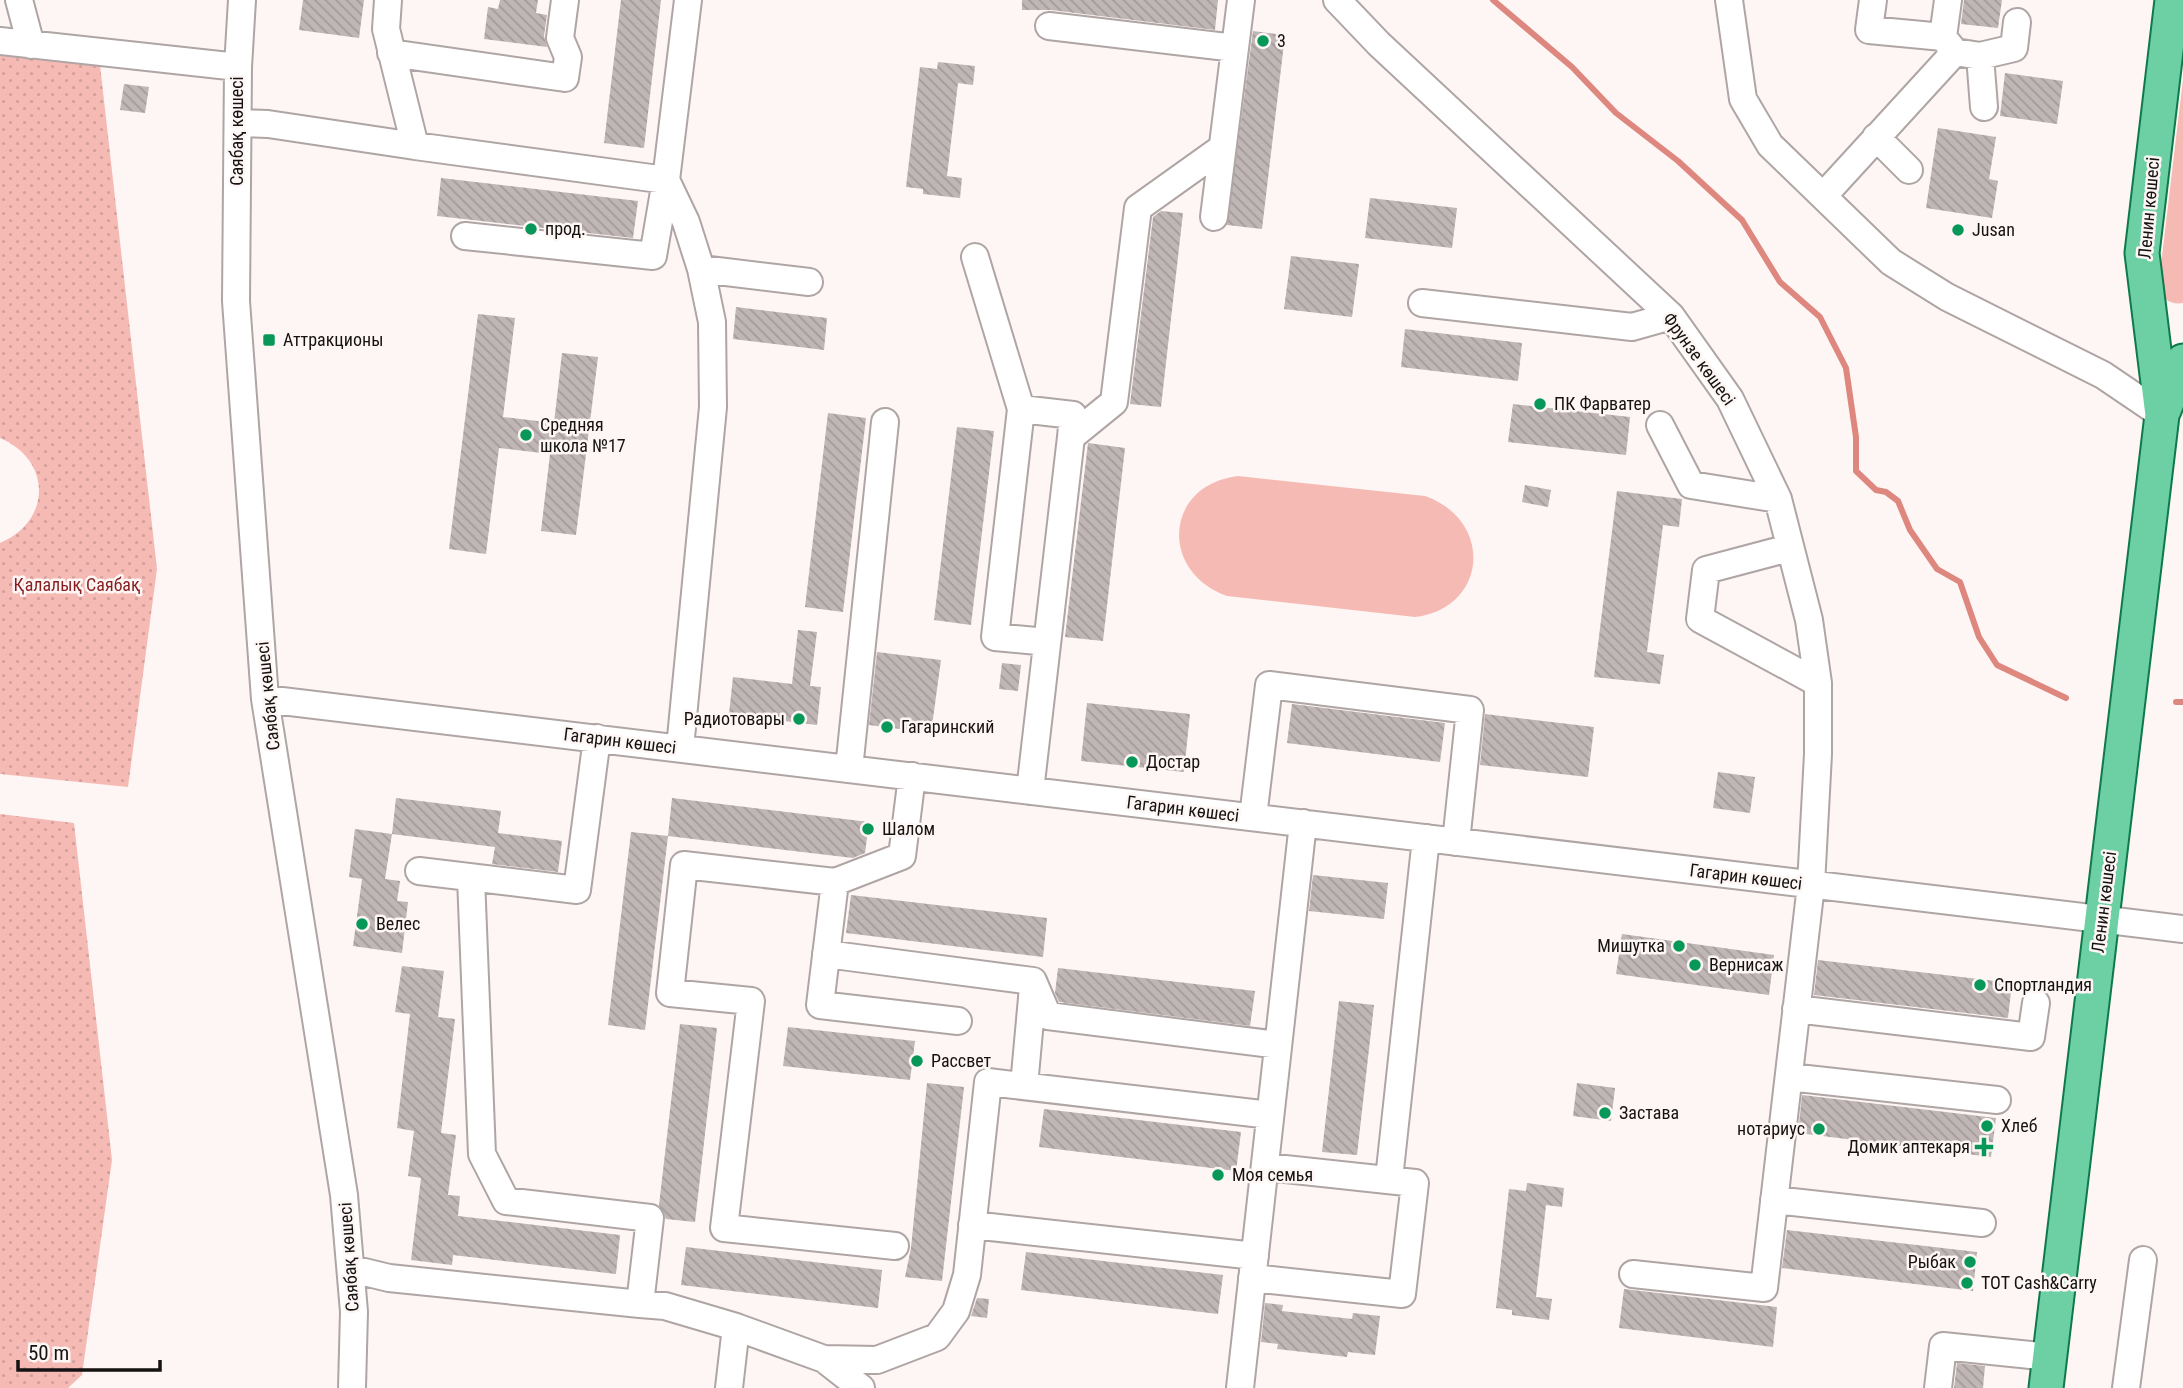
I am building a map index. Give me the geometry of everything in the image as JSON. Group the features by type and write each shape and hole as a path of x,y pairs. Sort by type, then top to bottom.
{"main road":[{"name":"Ленин көшесі","path":"2172,0 2142,253 2176,407"},
{"name":"Ленин көшесі","path":"2048,1372 2101,920 2183,361"}],"street":[{"path":"19,0 31,45"},
{"name":"Саябақ көшесі","path":"242,0 238,67 236,301 265,699 344,1195 352,1269 352,1388"},
{"path":"388,0 386,29 415,146"},
{"path":"391,53 565,78 568,57 560,38 565,0"},
{"path":"465,236 653,256 666,180 688,0"},
{"path":"1214,217 1241,0"},
{"name":"Фрунзе көшесі","path":"1337,0 1379,44 1671,316 1730,399 1778,499 1809,620 1818,683 1818,754 1811,885 1764,1288 1633,1274"},
{"path":"1729,0 1744,99 1770,145 1825,194 1891,262 1947,297 2103,375 2176,407"},
{"path":"1873,0 1869,30 1960,48 2014,48 2017,22"},
{"path":"1948,0 1960,48 1984,107"},
{"path":"1049,26 1235,48"},
{"path":"0,41 238,67"},
{"path":"1825,194 1960,48"},
{"path":"237,123 268,124 666,180"},
{"path":"1876,137 1909,170"},
{"path":"1070,436 1114,402 1138,208 1222,148"},
{"path":"666,180 686,222 701,269 712,322 713,407 680,748"},
{"path":"975,257 1021,409 995,637 1047,642"},
{"path":"701,269 809,282"},
{"path":"1422,303 1632,327 1671,316"},
{"path":"1021,409 1073,415 1030,790"},
{"path":"849,769 884,422"},
{"path":"1660,425 1691,485 1778,499"},
{"path":"1789,548 1706,570 1700,619 1818,683"},
{"path":"1253,817 1269,685 1470,710 1455,842"},
{"name":"Гагарин көшесі","path":"265,699 2183,929"},
{"path":"419,871 577,890 597,738"},
{"path":"895,1246 724,1228 751,1001 670,993 684,865 835,882 902,856 912,776"},
{"path":"1240,1388 1303,823"},
{"path":"1389,1180 1426,838"},
{"path":"471,878 482,1154 506,1201 650,1218 640,1304"},
{"path":"835,882 820,1006 958,1021"},
{"path":"826,954 1033,981"},
{"path":"1033,981 1048,1016 1278,1045"},
{"path":"1024,1086 1033,981"},
{"path":"1796,1009 2031,1037 2036,1003"},
{"path":"1789,1077 1997,1100"},
{"path":"824,1359 877,1360 937,1337 956,1311 967,1275 988,1082 1270,1115"},
{"path":"972,1225 1253,1267 1402,1294 1415,1183 1266,1167"},
{"path":"1774,1200 1982,1223"},
{"path":"2126,1388 2144,1260"},
{"path":"352,1269 390,1278 666,1306 736,1327 824,1359 861,1388"},
{"path":"729,1388 736,1327"},
{"path":"1938,1388 1943,1346 2048,1372"}],"green space":[{"name":"Қалалық Саябақ","path":"0,53 100,65 157,569 128,787 0,774 0,543 17,533 29,520 37,506 39,490 37,475 29,461 17,448 0,438"},
{"path":"2183,79 2183,303 2175,303 2163,297 2158,290"},
{"path":"1238,476 1425,496 1447,508 1463,524 1471,542 1473,562 1468,581 1457,598 1439,610 1415,617 1227,596 1205,584 1190,568 1181,550 1179,530 1184,512 1196,495 1213,483"},
{"path":"0,814 74,823 112,1160 82,1375 68,1388 0,1388"}],"building":[{"path":"303,0 364,0 359,38 299,30"},
{"path":"500,0 538,0 536,13 547,15 544,36 547,47 484,39 488,7 498,9"},
{"path":"621,0 661,0 644,148 604,143"},
{"path":"1022,0 1218,0 1215,30 1051,10 1022,10"},
{"path":"1964,0 2002,0 1998,28 1961,24"},
{"path":"1253,31 1285,35 1262,229 1227,225"},
{"path":"938,62 975,66 973,85 958,83 947,176 962,178 960,198 923,194 923,189 906,187 920,67 937,69"},
{"path":"2005,73 2063,81 2057,124 2000,116"},
{"path":"124,84 149,87 145,113 120,110"},
{"path":"1938,128 1996,137 1989,179 1998,181 1992,218 1926,208"},
{"path":"441,178 638,201 633,238 437,216"},
{"path":"1370,198 1457,208 1452,248 1365,238"},
{"path":"1161,211 1183,213 1161,407 1130,404 1153,217"},
{"path":"1291,256 1359,264 1352,317 1284,309"},
{"path":"736,307 827,318 824,350 733,339"},
{"name":"Средняя школа №17","path":"478,314 515,318 503,417 554,423 562,353 598,357 576,535 541,531 550,454 499,448 486,554 449,549"},
{"path":"1405,329 1522,343 1518,381 1401,367"},
{"path":"1513,404 1630,417 1626,455 1508,442"},
{"path":"828,413 866,418 843,612 805,607"},
{"path":"957,427 994,431 971,625 934,620"},
{"path":"1088,443 1125,448 1103,641 1065,637"},
{"path":"1525,485 1551,490 1548,507 1522,502"},
{"path":"1617,491 1682,499 1679,527 1663,525 1647,652 1664,655 1660,684 1594,677"},
{"path":"798,630 817,632 810,686 821,687 817,725 729,714 733,677 792,684"},
{"path":"877,652 941,660 931,733 869,725"},
{"path":"1002,663 1021,665 1018,691 999,689"},
{"path":"1087,703 1190,714 1184,772 1081,761"},
{"path":"1292,704 1445,723 1440,762 1287,743"},
{"path":"1485,714 1594,727 1588,777 1480,765"},
{"path":"1718,772 1755,777 1750,813 1713,808"},
{"path":"396,798 501,811 498,833 562,841 558,872 492,864 495,847 392,834"},
{"path":"672,798 869,822 865,853 853,858 668,836"},
{"path":"355,829 392,834 385,879 400,881 397,901 408,902 402,953 353,946 362,879 349,877"},
{"path":"631,832 668,836 645,1030 608,1025"},
{"path":"1313,875 1388,883 1384,919 1309,911"},
{"path":"851,895 1047,918 1043,957 846,933"},
{"name":"Вернисаж","path":"1622,934 1774,955 1769,995 1616,974"},
{"path":"1818,960 2012,983 2008,1018 1814,995"},
{"path":"402,966 444,971 438,1017 455,1019 441,1133 456,1135 448,1195 460,1196 458,1216 620,1235 616,1274 453,1255 452,1265 411,1260 421,1178 408,1176 414,1131 397,1128 410,1014 395,1012"},
{"path":"1058,968 1255,991 1250,1026 1059,1002 1055,993"},
{"path":"1339,1001 1374,1005 1357,1155 1322,1152"},
{"path":"680,1024 717,1028 695,1222 666,1219 659,1205"},
{"path":"788,1027 915,1041 910,1080 783,1066"},
{"path":"927,1083 964,1087 942,1281 905,1277 911,1248"},
{"path":"1577,1083 1615,1088 1611,1121 1573,1116"},
{"path":"1802,1095 1996,1118 1991,1157 1798,1133"},
{"path":"1044,1109 1241,1132 1236,1171 1039,1147"},
{"path":"1527,1183 1564,1188 1562,1207 1546,1205 1536,1297 1552,1299 1549,1320 1512,1315 1512,1310 1496,1308 1509,1189 1526,1191"},
{"path":"1787,1230 1977,1252 1973,1291 1782,1268"},
{"path":"686,1247 882,1270 878,1308 681,1285"},
{"path":"1026,1252 1223,1275 1218,1314 1021,1290"},
{"path":"1624,1289 1777,1307 1773,1347 1619,1328"},
{"path":"977,1298 989,1299 987,1318 971,1316"},
{"path":"1265,1303 1283,1305 1282,1311 1352,1319 1353,1313 1380,1316 1375,1355 1348,1352 1347,1357 1277,1349 1278,1344 1261,1342"},
{"path":"1957,1363 1985,1366 1983,1388 1954,1388"}],"waterway":[{"path":"1493,0 1572,67 1616,113 1678,161 1742,220 1780,282 1820,317 1846,368 1856,437 1856,471 1876,490 1886,492 1898,501 1910,530 1937,569 1960,582 1979,637 1997,665 2066,698"},
{"path":"2176,702 2183,702"}],"place":[{"name":"3","path":"1263,41"},
{"name":"прод.","path":"531,229"},
{"name":"Jusan","path":"1958,230"},
{"name":"Аттракционы","path":"269,340"},
{"name":"ПК Фарватер","path":"1540,404"},
{"name":"Средняя школа №17","path":"526,435"},
{"name":"Радиотовары","path":"799,719"},
{"name":"Гагаринский","path":"887,727"},
{"name":"Достар","path":"1132,762"},
{"name":"Шалом","path":"868,829"},
{"name":"Велес","path":"362,924"},
{"name":"Мишутка","path":"1679,946"},
{"name":"Вернисаж","path":"1695,965"},
{"name":"Спортландия","path":"1980,985"},
{"name":"Рассвет","path":"917,1061"},
{"name":"Застава","path":"1605,1113"},
{"name":"Хлеб","path":"1987,1126"},
{"name":"нотариус","path":"1819,1129"},
{"name":"Домик аптекаря","path":"1984,1147"},
{"name":"Моя семья","path":"1218,1175"},
{"name":"Рыбак","path":"1970,1262"},
{"name":"ТОТ Cash&Carry","path":"1967,1283"}]}
